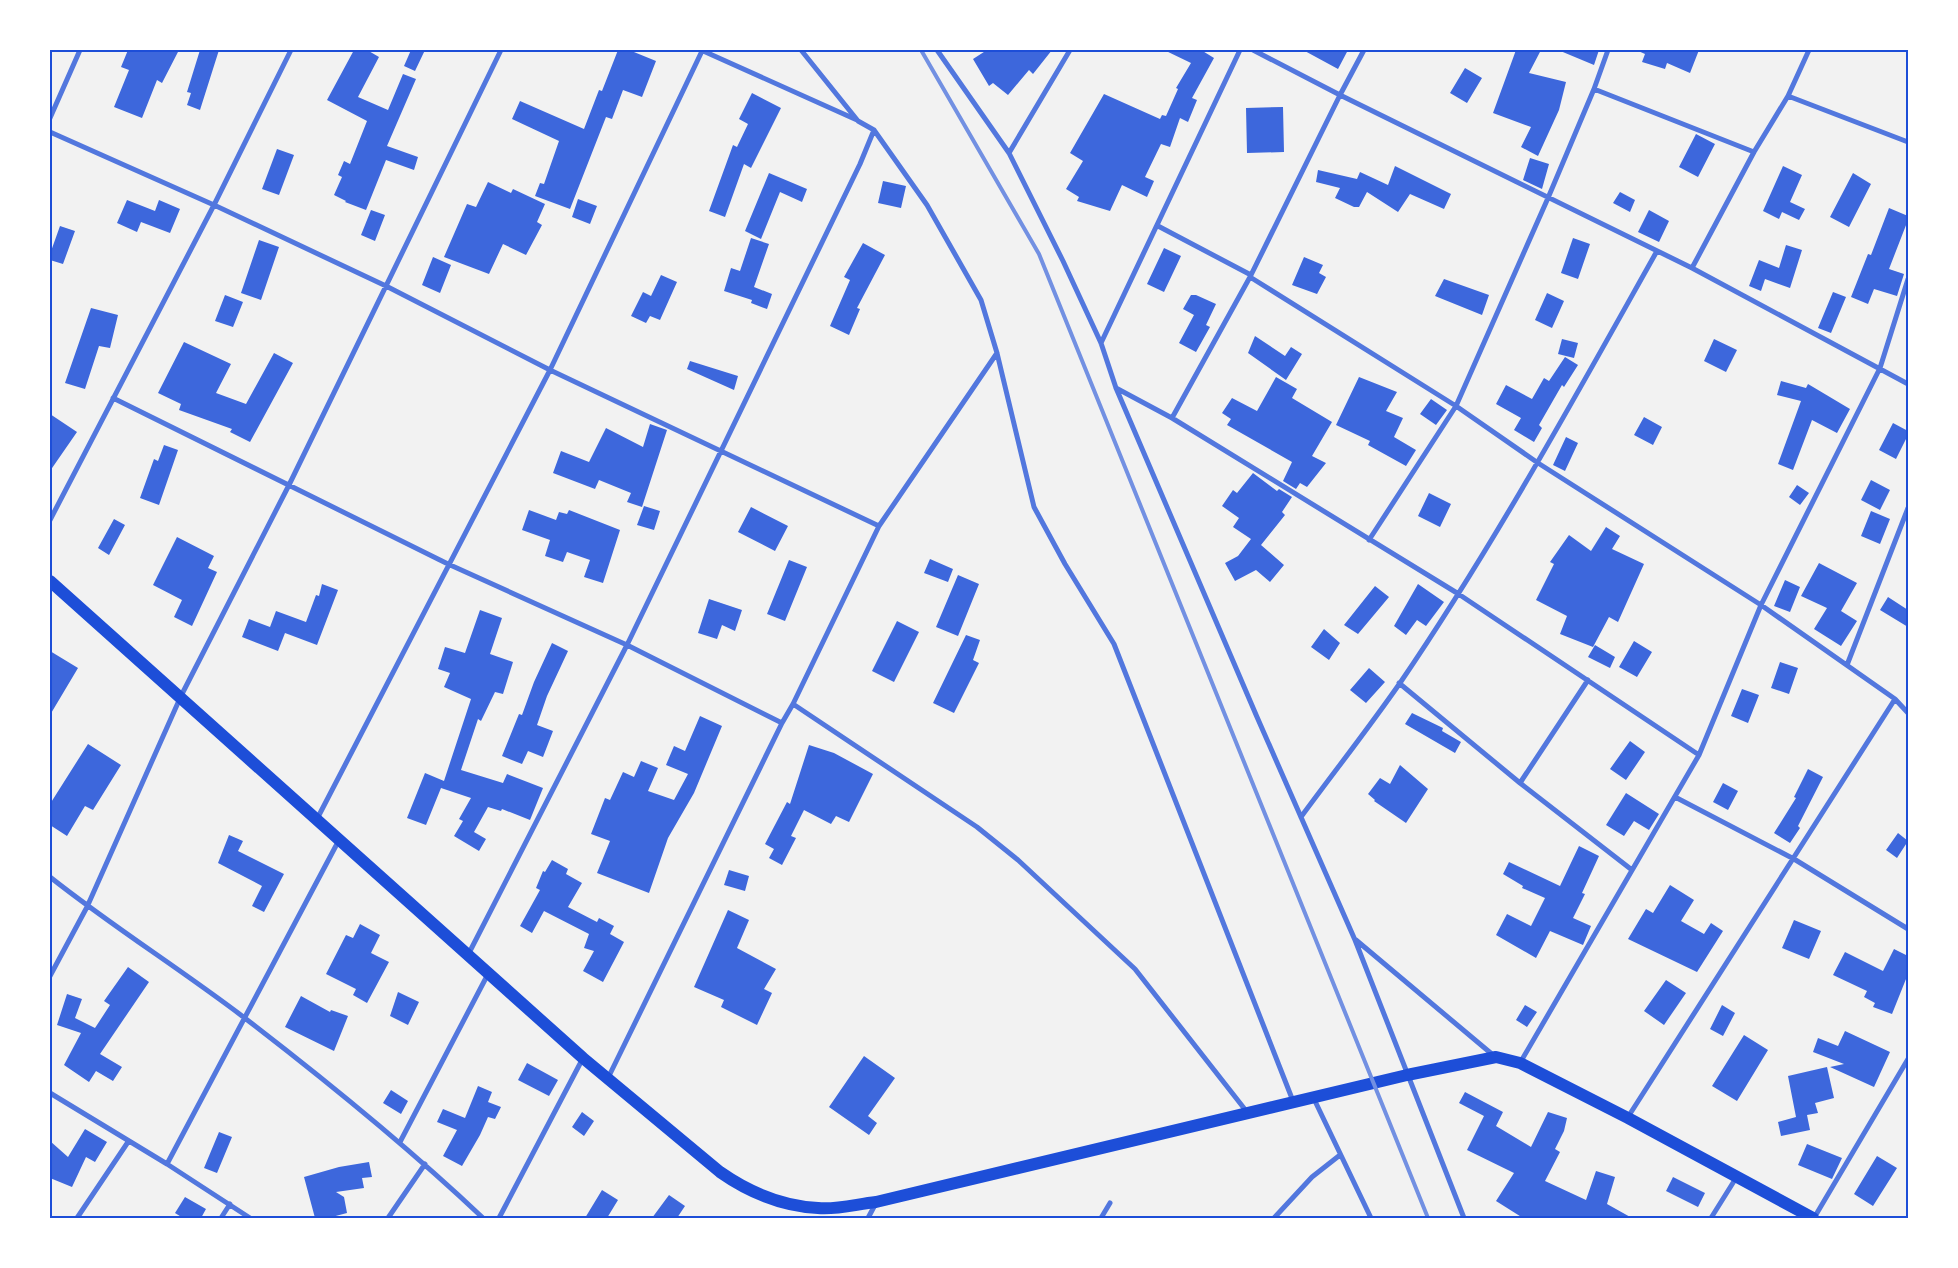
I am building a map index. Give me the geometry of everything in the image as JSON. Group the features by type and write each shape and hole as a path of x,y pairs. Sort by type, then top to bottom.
{"main road":[{"path":"50,581 181,696 607,1079 720,1172 742,1187 762,1197 784,1204 819,1209 876,1202 1407,1075 1496,1057 1520,1063 1628,1118 1814,1218"}],"street":[{"path":"50,118 80,50"},
{"path":"50,520 214,205 291,50"},
{"path":"50,976 87,907 181,696 290,485 501,50"},
{"path":"317,819 550,370 701,50 858,120 874,130 927,205 981,300 997,353 1034,507 1065,564 1114,644 1294,1102"},
{"path":"801,50 858,120"},
{"path":"937,50 1009,153 1063,261 1101,343 1116,388 1355,940 1464,1218"},
{"path":"1009,153 1070,50"},
{"path":"1101,343 1240,50"},
{"path":"1253,50 1340,95 1692,268 1908,384"},
{"path":"1172,418 1250,276 1364,50"},
{"path":"1369,540 1456,406 1548,198 1594,89 1608,50"},
{"path":"1692,268 1754,152 1788,96 1809,50"},
{"path":"1594,89 1754,152"},
{"path":"1788,96 1908,142"},
{"path":"467,955 722,451 874,130"},
{"path":"50,132 214,205 386,286 550,370 879,526"},
{"path":"1158,226 1250,276 1456,406 1538,463 1761,605 1848,665 1894,699 1908,713"},
{"path":"1301,817 1399,684 1457,593 1538,463 1657,252"},
{"path":"1520,1063 1698,755 1761,605 1880,368 1908,279"},
{"path":"607,1079 879,526 997,353"},
{"path":"1116,388 1172,418 1457,593 1698,755"},
{"path":"113,398 448,564 626,644 782,723"},
{"path":"1848,665 1908,508"},
{"path":"1520,783 1588,680"},
{"path":"1399,684 1520,783 1632,870"},
{"path":"1628,1118 1894,699"},
{"path":"793,704 976,827 1018,860 1135,969 1247,1113"},
{"path":"1675,797 1794,859 1908,929"},
{"path":"167,1164 339,840"},
{"path":"50,877 87,907 245,1019 400,1142 483,1218"},
{"path":"1355,940 1496,1057"},
{"path":"400,1142 489,974"},
{"path":"498,1218 583,1058"},
{"path":"1814,1218 1908,1059"},
{"path":"50,1093 167,1164 250,1218"},
{"path":"1313,1097 1371,1218"},
{"path":"77,1218 128,1142"},
{"path":"1274,1218 1312,1177 1340,1155"},
{"path":"388,1218 425,1164"},
{"path":"1711,1218 1737,1176"},
{"path":"868,1218 876,1202"},
{"path":"1101,1218 1110,1203"},
{"path":"221,1218 230,1204"}],"building":[{"path":"128,50 179,50 162,83 157,80 142,118 114,107 129,70 121,67"},
{"path":"200,50 219,50 200,110 187,105 191,93 187,92"},
{"path":"354,50 367,50 379,57 358,97 388,110 403,74 416,79 387,146 418,157 414,170 386,160 366,210 345,202 334,195 342,177 338,175 344,161 350,164 367,121 327,100"},
{"path":"411,50 425,50 415,71 404,66"},
{"path":"618,50 629,50 656,61 642,97 623,90 612,119 606,117 570,209 535,196 540,183 544,184 559,141 512,119 520,101 584,129 599,90 602,91"},
{"path":"987,50 1052,50 1033,74 1029,70 1008,95 993,83 989,86 973,59"},
{"path":"1164,50 1201,50 1214,58 1192,98 1197,100 1188,122 1180,118 1170,147 1161,144 1145,177 1154,181 1147,197 1122,185 1110,211 1077,201 1079,197 1066,189 1083,161 1070,153 1104,94 1160,119 1162,115 1166,116 1178,89 1176,88 1191,63"},
{"path":"1303,50 1348,50 1338,69"},
{"path":"1516,50 1541,50 1529,73 1566,82 1559,110 1538,156 1521,147 1531,127 1493,113"},
{"path":"1558,50 1599,50 1594,65"},
{"path":"1636,50 1699,50 1690,73 1667,63 1665,69 1642,62 1645,54"},
{"path":"1465,68 1482,78 1467,103 1450,93"},
{"path":"752,93 781,108 751,168 744,164 725,217 709,211 733,145 737,147 748,124 739,119"},
{"path":"1283,107 1284,152 1247,153 1246,108"},
{"path":"1696,134 1715,144 1698,177 1679,167"},
{"path":"277,149 294,155 279,195 262,189"},
{"path":"1530,158 1549,164 1542,189 1523,180"},
{"path":"1395,166 1451,194 1444,209 1410,194 1398,212 1367,192 1359,207 1354,207 1335,198 1340,188 1316,182 1318,170 1357,179 1360,172 1388,185"},
{"path":"1783,166 1802,175 1790,202 1805,209 1799,220 1782,212 1779,219 1763,211"},
{"path":"769,173 807,189 802,202 780,192 761,239 745,231"},
{"path":"1853,173 1871,184 1849,227 1830,217"},
{"path":"883,181 906,186 901,208 878,203"},
{"path":"488,182 511,193 513,189 545,204 537,222 542,225 526,255 503,244 489,274 444,257 467,204 476,207"},
{"path":"1620,192 1635,200 1630,212 1613,203"},
{"path":"578,199 597,206 590,224 572,217"},
{"path":"127,200 155,211 159,200 180,209 170,233 141,222 137,232 117,223"},
{"path":"1889,208 1908,216 1889,269 1904,274 1897,296 1874,289 1868,304 1851,297 1868,254 1871,255"},
{"path":"371,210 385,215 375,241 361,235"},
{"path":"1649,210 1669,221 1659,242 1638,232"},
{"path":"60,226 75,231 63,264 50,260 50,254"},
{"path":"751,238 769,244 754,287 772,294 767,309 751,303 752,300 724,291 731,268 740,271"},
{"path":"1573,238 1590,244 1578,279 1561,273"},
{"path":"259,240 279,247 261,300 241,293"},
{"path":"863,243 885,255 857,308 860,309 849,335 830,326 850,280 844,277"},
{"path":"1786,245 1802,250 1790,288 1765,279 1761,291 1749,286 1759,260 1779,268"},
{"path":"1164,248 1181,256 1164,292 1147,284"},
{"path":"433,257 451,265 440,293 422,285"},
{"path":"1304,257 1323,265 1319,273 1326,277 1317,294 1292,285"},
{"path":"661,275 677,282 660,320 650,316 646,323 631,316 643,292 651,296"},
{"path":"1444,279 1489,295 1482,315 1435,296"},
{"path":"1833,292 1846,297 1831,333 1818,328"},
{"path":"1547,293 1564,301 1552,328 1535,320"},
{"path":"225,295 243,302 233,327 215,321"},
{"path":"1191,295 1196,295 1216,304 1206,325 1210,327 1196,352 1179,343 1194,315 1183,309"},
{"path":"91,308 118,315 110,348 99,346 85,389 65,383"},
{"path":"1255,336 1285,356 1291,347 1302,354 1286,380 1248,353"},
{"path":"1562,339 1578,343 1574,358 1558,354"},
{"path":"1714,339 1737,350 1726,372 1704,361"},
{"path":"184,342 231,364 216,393 246,404 274,353 293,363 250,442 230,432 232,429 179,410 181,404 158,393"},
{"path":"1565,357 1578,365 1564,387 1562,385 1539,425 1542,428 1534,442 1514,430 1521,418 1496,404 1506,385 1532,399 1544,378 1549,381"},
{"path":"690,361 738,376 734,390 687,369"},
{"path":"1276,377 1297,389 1292,398 1332,422 1312,456 1326,463 1307,487 1300,483 1296,489 1283,481 1292,462 1227,425 1231,419 1222,413 1232,398 1257,411"},
{"path":"1359,377 1397,392 1386,411 1403,418 1394,437 1416,450 1406,466 1368,445 1370,441 1336,425"},
{"path":"1781,381 1806,388 1808,384 1850,409 1837,433 1812,420 1793,470 1778,464 1801,401 1777,395"},
{"path":"1431,399 1447,410 1436,425 1420,414"},
{"path":"50,414 77,432 50,471"},
{"path":"1644,417 1662,427 1653,445 1634,435"},
{"path":"1893,423 1908,431 1908,435 1896,459 1879,450"},
{"path":"650,424 667,430 642,507 627,502 631,493 599,480 595,489 553,473 561,451 589,462 606,428 643,447"},
{"path":"1566,437 1578,443 1565,471 1553,465"},
{"path":"164,445 178,450 159,505 140,498 154,459 158,461"},
{"path":"1253,473 1277,491 1279,489 1292,497 1282,512 1285,515 1261,545 1284,565 1270,582 1256,570 1235,581 1225,563 1238,556 1251,539 1233,527 1239,518 1222,506 1233,490 1237,493"},
{"path":"1871,480 1890,490 1880,510 1861,500"},
{"path":"1797,485 1809,493 1800,505 1789,497"},
{"path":"1429,493 1451,504 1440,527 1418,516"},
{"path":"644,506 660,511 654,530 637,525"},
{"path":"751,507 788,526 775,551 738,532"},
{"path":"529,510 556,520 559,512 567,514 569,510 620,530 603,583 584,577 590,560 567,552 563,562 545,556 550,540 522,530"},
{"path":"1871,511 1890,519 1880,544 1861,536"},
{"path":"114,519 125,525 109,555 98,548"},
{"path":"1606,527 1620,536 1612,549 1644,564 1618,622 1609,617 1593,647 1560,634 1567,616 1536,600 1554,564 1550,562 1569,535 1591,551"},
{"path":"177,537 214,556 208,568 217,572 192,626 174,617 182,600 153,585"},
{"path":"930,559 953,569 948,582 924,573"},
{"path":"789,560 807,567 785,621 767,614"},
{"path":"1819,563 1857,583 1841,611 1857,621 1841,646 1814,629 1827,608 1801,596"},
{"path":"958,575 979,584 958,636 936,627"},
{"path":"1785,580 1800,587 1790,612 1774,606"},
{"path":"322,584 338,590 317,645 285,633 278,651 242,637 249,619 270,627 276,611 306,622 316,595 319,596"},
{"path":"1418,584 1444,602 1426,626 1417,620 1406,635 1394,626"},
{"path":"1375,586 1389,597 1358,634 1344,625"},
{"path":"1888,597 1908,610 1908,627 1880,610"},
{"path":"709,599 742,610 735,631 722,625 717,639 698,633"},
{"path":"480,610 502,618 490,654 513,662 503,694 495,692 481,721 478,719 461,770 503,783 507,774 543,788 530,820 502,809 501,811 488,807 474,832 486,839 479,851 454,836 463,821 459,819 471,798 441,788 443,783 426,825 407,818 425,773 444,781 471,699 444,687 450,673 438,669 445,647 465,653"},
{"path":"897,621 919,632 894,682 872,671"},
{"path":"1324,629 1340,643 1329,660 1311,647"},
{"path":"966,635 980,640 973,660 979,663 954,713 933,703"},
{"path":"1634,641 1652,652 1637,677 1619,667"},
{"path":"552,643 568,651 547,696 537,725 553,731 543,757 528,751 522,764 502,756 519,714 522,715 534,682"},
{"path":"1595,645 1615,657 1610,668 1588,657"},
{"path":"50,651 78,668 50,715"},
{"path":"1780,662 1798,668 1789,694 1771,688"},
{"path":"1369,668 1385,682 1366,703 1350,690"},
{"path":"1742,689 1759,695 1748,723 1731,716"},
{"path":"1412,713 1443,728 1442,731 1461,742 1455,753 1405,724"},
{"path":"700,716 722,726 694,793 668,838 649,893 597,873 610,841 591,834 605,798 610,800 623,772 634,777 641,761 658,768 648,791 674,800 688,774 666,765 674,746 685,751"},
{"path":"1630,741 1645,752 1626,780 1610,769"},
{"path":"88,744 121,765 93,810 85,806 67,836 50,825 50,804"},
{"path":"809,745 834,753 873,774 849,822 836,816 831,824 804,810 791,836 796,838 782,865 769,858 774,849 765,844 787,802 790,804"},
{"path":"1400,765 1428,789 1406,823 1374,801 1368,794 1380,778 1390,784"},
{"path":"1808,769 1823,777 1798,826 1800,828 1790,843 1774,833 1796,798 1794,797"},
{"path":"1723,783 1738,791 1728,810 1713,802"},
{"path":"1626,793 1659,814 1649,830 1634,821 1624,836 1606,825"},
{"path":"1898,833 1908,841 1897,858 1886,850"},
{"path":"229,835 243,841 238,851 284,874 264,912 252,906 262,886 218,863"},
{"path":"1579,846 1599,856 1582,893 1585,894 1573,918 1591,926 1583,945 1550,931 1536,958 1496,935 1507,914 1531,926 1545,898 1522,888 1523,886 1503,874 1509,862 1560,886"},
{"path":"552,860 568,869 566,874 582,883 568,907 597,922 599,918 614,926 610,934 624,942 603,982 583,971 594,951 584,948 589,934 544,911 532,933 520,926 540,890 536,888 543,871 545,872"},
{"path":"729,870 749,876 745,891 724,885"},
{"path":"1670,885 1694,900 1681,921 1704,934 1711,923 1723,931 1697,972 1628,939 1646,909 1653,913"},
{"path":"728,910 749,920 737,948 776,969 764,989 772,993 757,1025 721,1007 724,1000 694,987"},
{"path":"1794,920 1821,931 1809,959 1782,948"},
{"path":"360,924 380,935 371,953 389,962 367,1003 353,995 356,989 326,974 346,935 353,938"},
{"path":"1894,949 1908,956 1908,974 1892,1014 1873,1007 1875,1003 1864,997 1867,991 1833,975 1845,952 1883,971"},
{"path":"128,967 149,982 100,1054 122,1067 113,1081 96,1071 89,1082 64,1065 81,1033 57,1025 67,994 82,999 75,1018 95,1028 110,1005 104,1001"},
{"path":"1666,980 1686,993 1664,1025 1644,1011"},
{"path":"398,992 419,1002 408,1025 390,1016"},
{"path":"301,996 330,1012 331,1010 348,1016 334,1051 285,1027"},
{"path":"1525,1005 1537,1012 1527,1027 1516,1020"},
{"path":"1722,1005 1735,1013 1723,1036 1710,1029"},
{"path":"1845,1031 1890,1052 1874,1087 1830,1067 1844,1064 1813,1052 1818,1038 1838,1046"},
{"path":"1744,1035 1768,1050 1737,1101 1712,1086"},
{"path":"864,1056 895,1078 868,1116 877,1123 869,1135 829,1107"},
{"path":"527,1063 558,1080 549,1096 518,1080"},
{"path":"1827,1067 1834,1098 1815,1103 1818,1113 1807,1115 1810,1130 1781,1136 1778,1122 1796,1117 1788,1076"},
{"path":"478,1086 492,1092 488,1102 501,1107 495,1119 488,1117 462,1166 443,1156 457,1130 437,1122 443,1109 465,1118"},
{"path":"391,1090 408,1101 401,1114 383,1103"},
{"path":"1465,1092 1503,1112 1496,1126 1531,1147 1548,1112 1567,1118 1564,1131 1555,1149 1560,1152 1545,1181 1586,1200 1596,1171 1615,1177 1607,1204 1632,1218 1523,1218 1496,1201 1514,1173 1467,1150 1484,1116 1459,1103"},
{"path":"582,1112 594,1121 584,1136 572,1127"},
{"path":"85,1129 107,1142 95,1162 86,1157 72,1187 50,1178 50,1141 68,1157"},
{"path":"219,1132 232,1137 217,1173 204,1168"},
{"path":"1807,1144 1842,1158 1832,1179 1798,1165"},
{"path":"1877,1156 1897,1168 1873,1206 1854,1194"},
{"path":"369,1162 372,1177 362,1178 364,1188 336,1192 344,1197 347,1213 328,1218 315,1218 304,1177 339,1167"},
{"path":"1673,1177 1705,1193 1698,1207 1666,1191"},
{"path":"602,1190 618,1200 607,1218 585,1218"},
{"path":"669,1195 685,1206 677,1218 652,1218"},
{"path":"185,1197 206,1209 201,1218 183,1218 175,1213"}],"railway":[{"path":"921,50 1039,254 1428,1218"}]}
